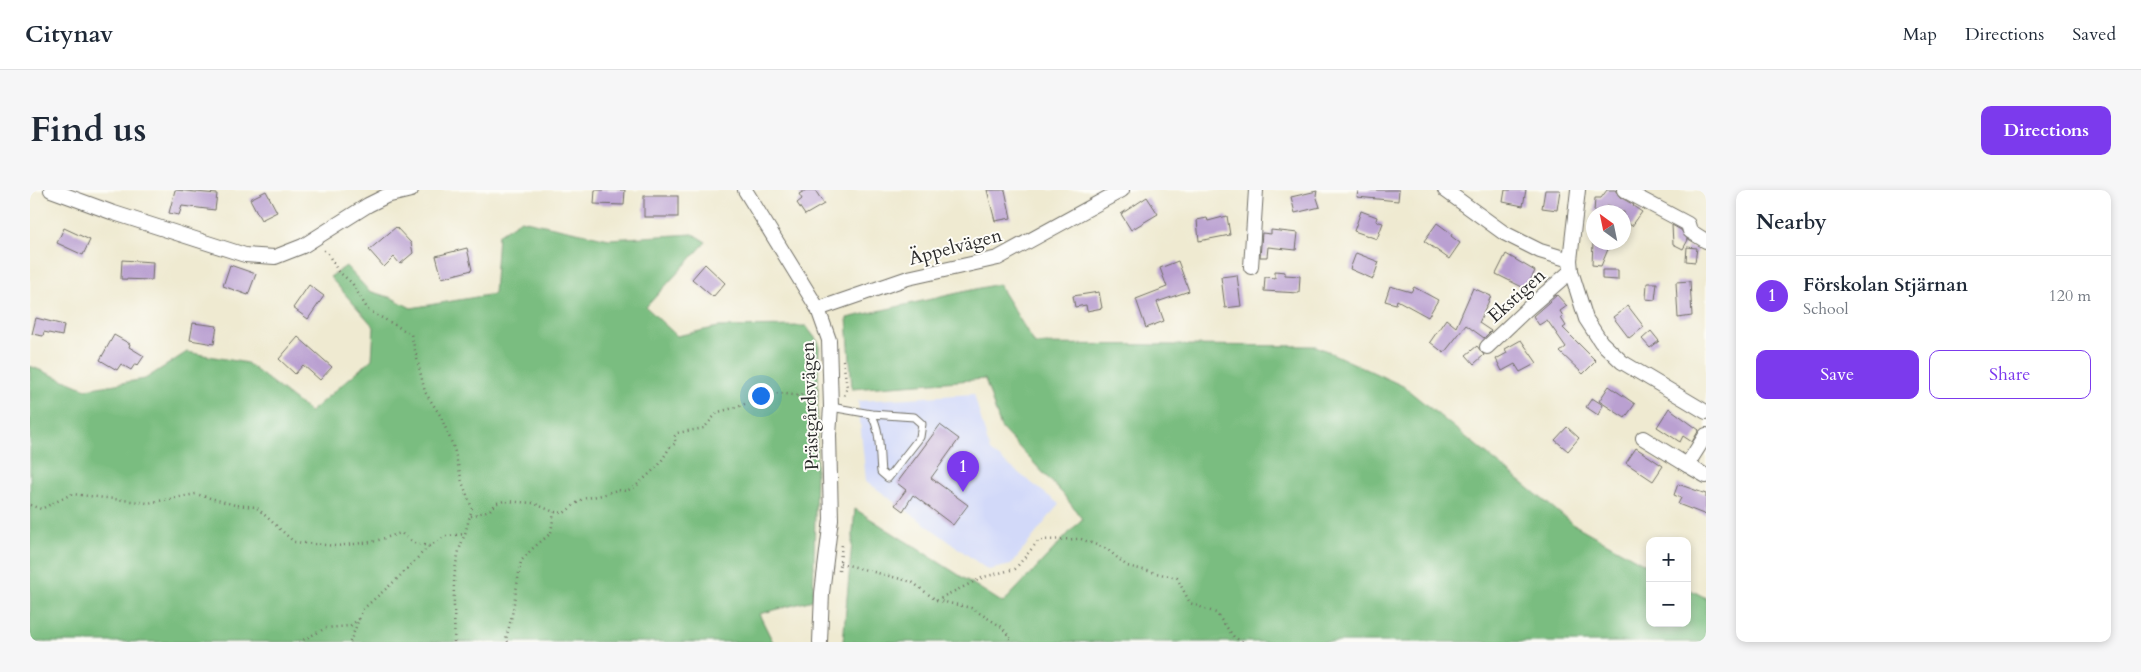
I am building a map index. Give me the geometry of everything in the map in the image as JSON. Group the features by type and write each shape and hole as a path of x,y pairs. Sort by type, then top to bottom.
{"street":[{"path":"52,190 111,212 245,255 275,257 293,251 313,240 368,205 404,191"},
{"name":"Prästgårdsvägen","path":"745,190 818,309 829,340 831,407 829,435 832,519 822,593 820,642"},
{"name":"Äppelvägen","path":"818,309 908,278 998,258 1122,190"},
{"path":"1251,266 1256,190"},
{"path":"1445,190 1504,233 1570,266"},
{"name":"Ekstigen","path":"1578,190 1570,266 1586,319 1600,342 1622,362 1706,412"},
{"path":"1624,190 1688,224 1690,231 1706,240"},
{"name":"Ekstigen","path":"1487,347 1570,266"},
{"path":"1687,465 1706,435"},
{"path":"1643,438 1706,476"}],"lane":[{"path":"831,407 871,414 914,417 922,424 920,437 888,478 881,472 876,421 871,414"}],"path":[{"path":"313,240 328,254 338,271 352,283 368,310 411,334 425,392 440,416 454,448 462,482 472,508 465,534 458,550 453,575 454,642"},
{"path":"470,517 490,510 496,503 504,501 533,503 554,512 564,513 582,499 617,490 626,491 635,487 659,465 670,447 676,443 674,437 677,433 704,428 718,412 738,408 767,394 780,393 803,396 830,391"},
{"path":"30,505 41,509 72,494 148,502 196,494 235,504 256,507 294,542 336,546 372,542 401,533 414,543 428,546"},
{"path":"508,642 506,639 521,561 551,533 554,512"},
{"path":"350,642 363,609 396,580 428,546 446,536 465,534"},
{"path":"936,600 984,577 1015,569 1039,540 1081,540 1108,549 1126,566 1177,578 1190,602 1216,614 1234,637 1242,642"},
{"path":"840,563 912,582 936,600 971,608 1002,628 1013,642"},
{"path":"299,642 326,628 350,626 360,618"}],"shaded area":[{"path":"974,394 990,451 1059,504 1011,565 988,570 866,481 858,401"}],"green space":[{"path":"521,220 609,239 693,234 706,242 646,307 677,336 718,327 806,326 819,343 813,600 759,614 773,642 30,642 30,366 86,389 145,379 187,352 247,363 310,412 372,359 374,327 330,277 346,266 369,291 392,298 411,308 494,294 498,235"},
{"path":"998,284 1035,344 1316,346 1403,386 1573,524 1646,565 1646,627 1691,627 1691,590 1706,598 1706,642 843,642 855,509 1003,603 1082,519 1063,494 1001,428 985,379 852,389 847,318"}],"building":[{"path":"175,190 217,194 215,210 182,206 179,215 169,213"},
{"path":"595,190 625,190 624,205 594,204"},
{"path":"806,190 815,190 824,204 805,215 797,203 802,199 799,194"},
{"path":"987,190 1005,190 1011,218 995,221"},
{"path":"1358,190 1399,190 1398,201 1357,197"},
{"path":"1505,190 1526,190 1523,206 1503,202"},
{"path":"1545,190 1560,190 1557,210 1542,208"},
{"path":"1607,190 1615,190 1620,197 1642,212 1632,226 1631,205 1594,205 1595,198 1601,198"},
{"path":"266,191 277,212 261,220 250,199"},
{"path":"1317,191 1316,195 1320,207 1295,213 1291,197"},
{"path":"644,196 678,196 678,217 644,217"},
{"path":"1147,197 1158,214 1131,230 1121,214"},
{"path":"1361,211 1377,217 1376,221 1383,223 1377,239 1354,231"},
{"path":"1227,216 1230,235 1199,241 1197,220 1207,218 1208,221"},
{"path":"1437,223 1452,234 1451,236 1460,243 1449,259 1424,241"},
{"path":"1672,225 1681,230 1688,240 1683,249 1673,244"},
{"path":"396,227 411,243 413,253 400,264 394,257 384,267 369,250"},
{"path":"64,228 90,240 83,255 57,243"},
{"path":"1271,230 1298,233 1296,250 1268,247 1267,257 1260,257 1262,233 1271,234"},
{"path":"1687,247 1697,248 1695,262 1686,261"},
{"path":"467,248 472,270 442,278 436,256"},
{"path":"1593,250 1608,250 1601,266 1592,265"},
{"path":"1356,253 1379,262 1373,279 1350,269"},
{"path":"1506,254 1535,271 1526,289 1496,274"},
{"path":"122,260 153,262 152,280 121,279"},
{"path":"1178,261 1189,291 1157,302 1164,321 1146,328 1136,299 1167,287 1160,268"},
{"path":"705,264 725,283 713,297 692,279"},
{"path":"230,265 256,274 248,295 223,286"},
{"path":"1602,270 1618,270 1618,280 1602,279"},
{"path":"1275,271 1285,272 1285,275 1300,276 1299,293 1264,291 1265,277 1275,278"},
{"path":"1237,275 1241,306 1225,308 1221,277"},
{"path":"1690,281 1692,316 1678,318 1676,282"},
{"path":"1647,283 1657,283 1655,300 1646,299"},
{"path":"309,285 324,296 308,319 293,308"},
{"path":"1390,286 1411,292 1414,287 1438,300 1428,317 1397,300 1396,304 1385,301"},
{"path":"1473,288 1491,296 1479,323 1491,331 1484,338 1466,325 1444,353 1430,342 1446,319 1456,327"},
{"path":"1099,292 1102,308 1087,311 1086,305 1075,307 1073,296"},
{"path":"1557,295 1567,306 1560,311 1563,316 1561,318 1566,326 1563,328 1596,361 1583,374 1560,352 1566,347 1547,320 1539,325 1533,316"},
{"path":"1628,306 1644,327 1629,338 1613,317"},
{"path":"36,318 64,325 62,336 44,332 43,336 32,334"},
{"path":"193,323 217,326 214,344 190,340"},
{"path":"1651,331 1659,341 1650,348 1642,339"},
{"path":"114,335 130,344 129,347 144,356 138,365 135,364 131,370 121,364 117,370 100,360"},
{"path":"298,337 332,367 320,380 303,365 295,374 279,359"},
{"path":"1521,340 1537,363 1520,372 1515,364 1502,371 1496,359 1507,353 1505,349"},
{"path":"1477,346 1484,355 1474,364 1466,355"},
{"path":"1609,386 1635,404 1625,418 1599,401"},
{"path":"1592,398 1603,405 1598,415 1586,407"},
{"path":"1669,408 1699,430 1692,442 1683,436 1680,442 1657,427"},
{"path":"940,425 959,439 931,478 968,505 953,525 913,495 903,511 895,505 906,490 897,483"},
{"path":"1567,427 1579,438 1568,451 1555,440"},
{"path":"1636,448 1663,466 1653,481 1626,463"},
{"path":"1678,484 1706,494 1706,515 1678,504 1681,498 1674,495"}],"place":[{"name":"Förskolan Stjärnan","path":"963,492"}]}
